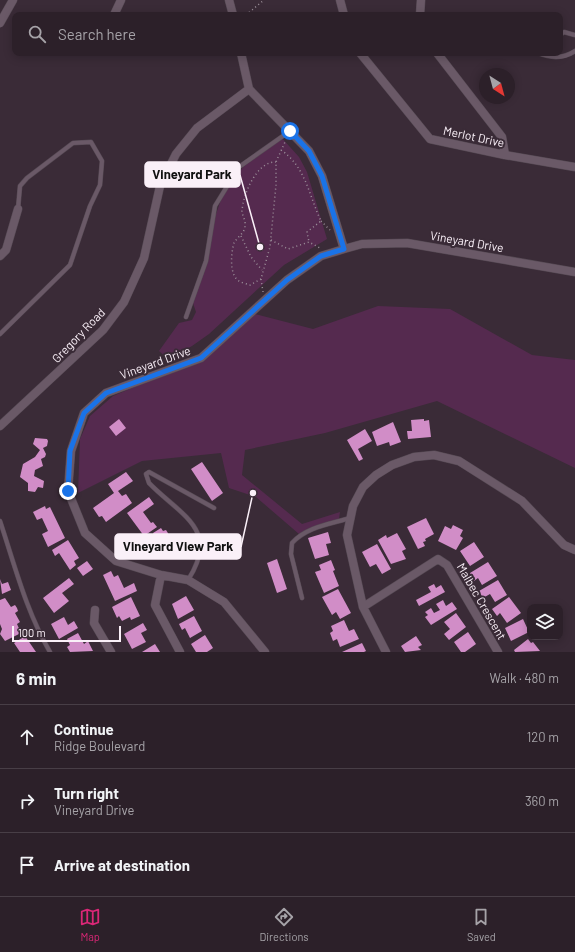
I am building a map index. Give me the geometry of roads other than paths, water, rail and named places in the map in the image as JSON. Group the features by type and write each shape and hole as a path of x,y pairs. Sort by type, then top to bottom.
{"street":[{"path":"0,23 13,0"},
{"path":"115,12 121,0"},
{"path":"229,0 232,12"},
{"path":"340,0 343,12"},
{"path":"420,12 422,0"},
{"path":"242,56 249,89 309,151 322,176 344,249"},
{"name":"Merlot Drive","path":"362,56 430,139 505,156 575,167"},
{"path":"439,56 502,137 505,156"},
{"name":"Gregory Road","path":"0,426 108,324 124,302 144,258 160,186 176,154 197,128 249,89"},
{"path":"0,256 6,250 18,209"},
{"name":"Vineyard Drive","path":"265,652 224,602 188,580 161,575 116,561 86,533 68,491 70,451 84,413 106,393 201,358 287,280 321,256 344,249 362,244 407,243 575,272"},
{"path":"386,652 362,607 347,535 353,506 363,487 376,475 392,465 414,457 434,455 459,461 522,501 564,544 575,550"},
{"name":"Malbec Crescent","path":"362,607 438,559 448,565 498,652"},
{"path":"161,575 155,605 180,652"},
{"path":"95,610 94,623 111,652"}],"lane":[{"path":"563,33 575,35"},
{"path":"565,55 575,51"},
{"path":"546,56 557,56"},
{"path":"186,317 206,260 215,206 239,167 290,131"},
{"path":"0,334 70,265 90,206 100,185 102,161 91,142 72,143 27,178 20,186 18,209"},
{"path":"188,580 197,566 202,550 193,523 149,482 146,474 149,472 214,508"},
{"path":"302,598 291,554 292,543 309,530 350,518"},
{"path":"0,521 27,607 50,652"}],"place":[{"name":"Vineyard Park","path":"260,247"},
{"name":"Vineyard View Park","path":"253,493"}]}
